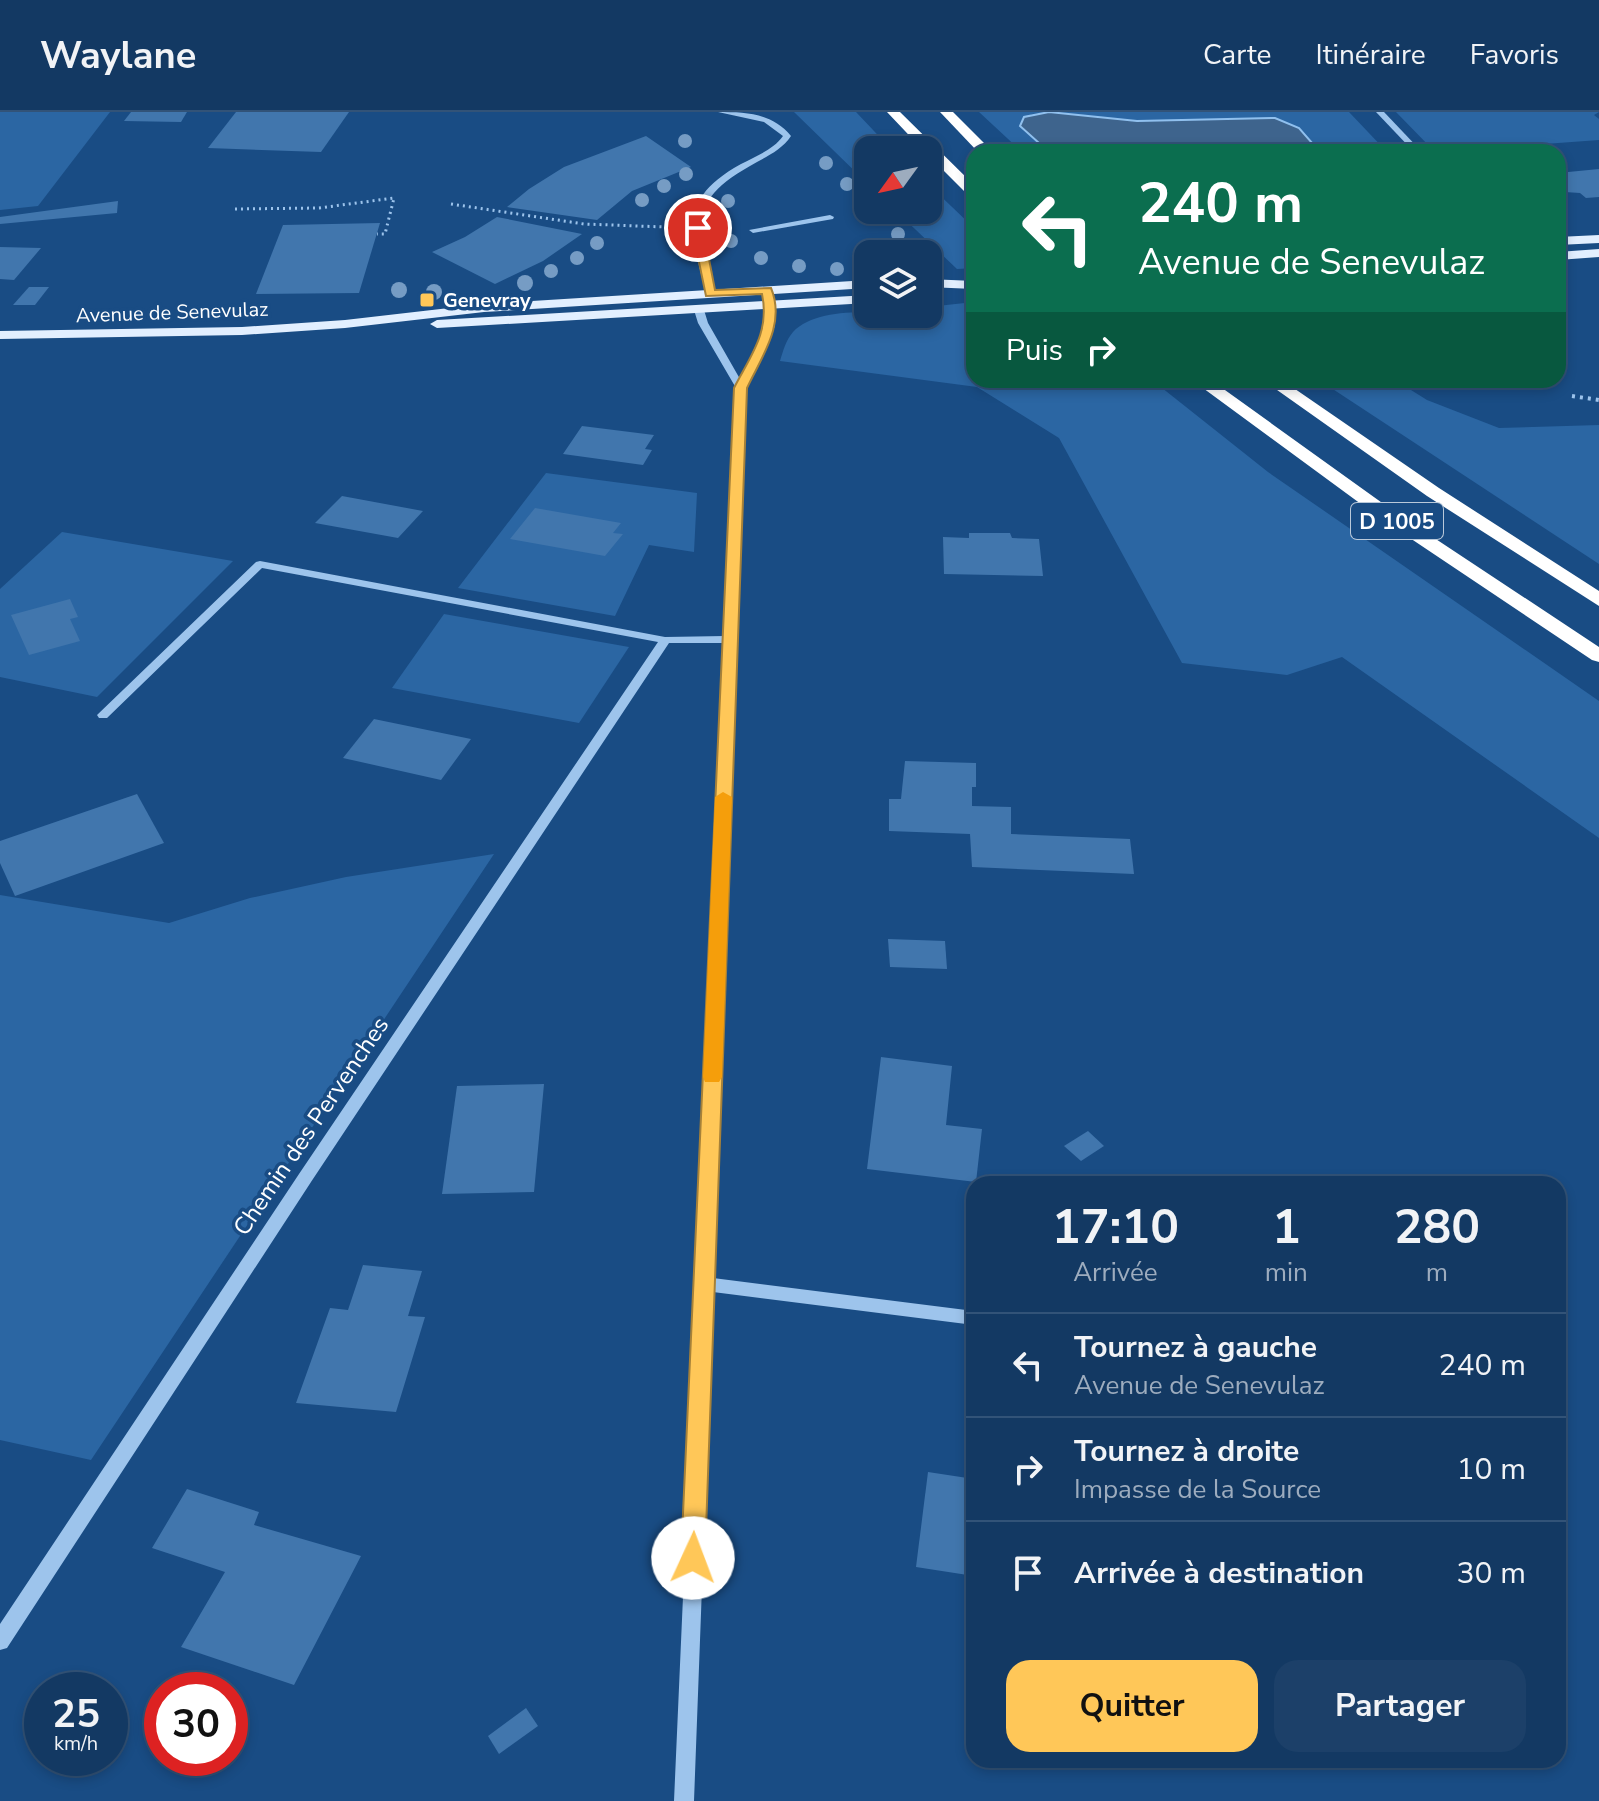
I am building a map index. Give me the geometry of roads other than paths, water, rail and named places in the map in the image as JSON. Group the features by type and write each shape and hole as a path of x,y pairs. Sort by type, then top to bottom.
{"highway":[{"path":"893,112 966,185"},
{"path":"946,112 978,144"},
{"name":"D 1005","path":"1211,388 1386,514 1599,656"},
{"name":"D 1005","path":"1283,388 1433,492 1599,600"}],"main road":[{"path":"1566,241 1599,239"},
{"path":"1566,255 1599,253"},
{"path":"942,284 966,286"},
{"name":"Avenue de Senevulaz","path":"345,324 462,309 854,285"},
{"path":"942,291 966,287"},
{"path":"767,290 771,305"},
{"path":"699,310 710,294"},
{"name":"Avenue de Senevulaz","path":"0,335 183,333 345,324 486,323 854,300"}],"street":[{"path":"710,294 697,221 699,203 722,177 777,147 787,136 781,128 767,120 722,112"},
{"path":"1380,112 1410,144"},
{"path":"753,230 830,217"},
{"path":"684,1801 741,388 770,326 771,305"},
{"path":"699,310 703,323 741,388"},
{"path":"103,715 260,564 665,640 729,639"},
{"name":"Chemin des Pervenches","path":"0,1641 296,1191 665,640"},
{"path":"704,1284 966,1317"}],"place":[{"name":"Genevray","path":"427,300"}]}
